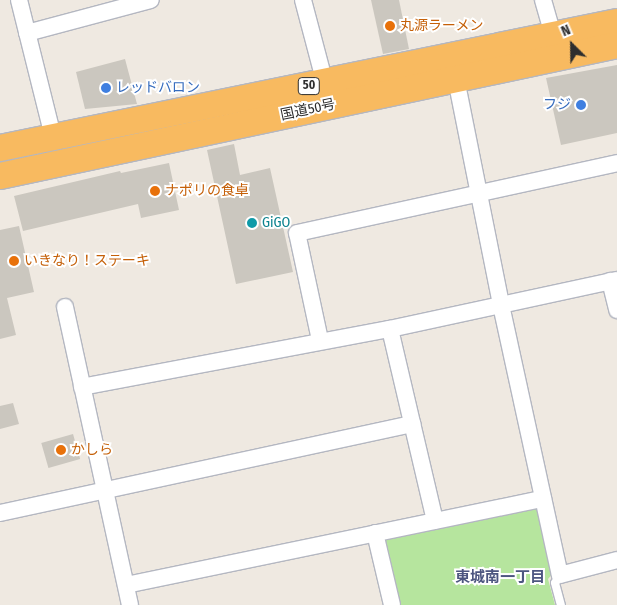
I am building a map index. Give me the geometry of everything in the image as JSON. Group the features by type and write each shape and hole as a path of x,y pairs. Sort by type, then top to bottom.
{"highway":[{"name":"国道50号","path":"0,148 617,22"},
{"name":"国道50号","path":"0,176 617,45"}],"street":[{"path":"19,0 54,136"},
{"path":"28,33 151,0"},
{"path":"303,0 325,83"},
{"path":"543,0 553,36"},
{"path":"456,78 501,305 560,575 617,560"},
{"path":"320,340 296,233 617,163"},
{"path":"82,387 320,340 390,329 614,281 617,310"},
{"path":"65,307 103,489 130,605"},
{"path":"390,329 435,521"},
{"path":"0,513 103,489 412,424"},
{"path":"126,585 542,499"},
{"path":"375,533 392,605"}],"lane":[{"path":"560,575 555,583 561,605"}],"green space":[{"path":"538,506 553,573 548,579 555,605 398,605 383,539"}],"building":[{"name":"丸源ラーメン","path":"371,0 399,0 409,49 383,54"},
{"name":"レッドバロン","path":"125,59 137,104 85,109 76,72"},
{"name":"フジ","path":"617,65 617,133 561,145 546,78"},
{"name":"GiGO","path":"234,144 240,175 270,168 293,272 236,284 207,150"},
{"path":"169,163 179,210 141,218 138,204 23,231 14,196 120,171 121,173"},
{"name":"いきなり！ステーキ","path":"19,226 34,292 7,298 16,335 0,339 0,230"},
{"path":"13,403 19,424 0,429 0,406"},
{"name":"かしら","path":"73,434 80,459 48,468 41,443"}],"place":[{"name":"丸源ラーメン","path":"390,26"},
{"name":"レッドバロン","path":"106,88"},
{"name":"フジ","path":"581,105"},
{"name":"ナポリの食卓","path":"155,191"},
{"name":"GiGO","path":"252,223"},
{"name":"いきなり！ステーキ","path":"14,261"},
{"name":"かしら","path":"61,450"}],"district":[{"name":"東城南一丁目","path":"500,578"}]}
